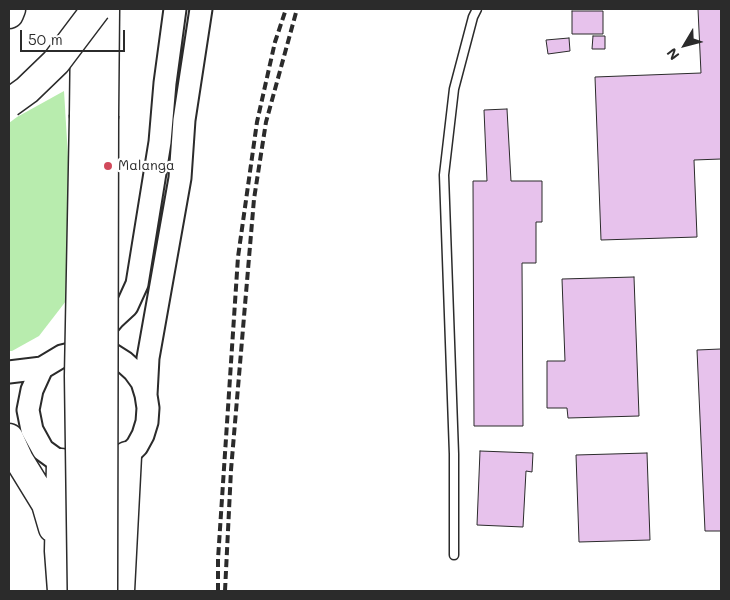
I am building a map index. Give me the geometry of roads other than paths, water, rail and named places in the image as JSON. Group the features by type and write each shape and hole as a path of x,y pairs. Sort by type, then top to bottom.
{"highway":[{"path":"9,14 11,9"},
{"path":"86,9 94,115 103,591"},
{"path":"9,103 27,90 56,62 96,9"},
{"path":"82,591 79,376 94,115 105,9"},
{"path":"9,438 19,460 46,504 59,551"},
{"path":"52,456 62,591"},
{"path":"120,591 127,456"}],"main road":[{"path":"87,350 114,318 127,306 137,284 160,142 165,83 175,9"},
{"path":"9,429 74,468 88,470 116,464 127,456 143,435 147,422 148,408 146,395 148,358 180,178 184,120 201,9"},
{"path":"9,372 42,368 62,356 87,350 100,351 113,355 124,362 138,377 146,395"},
{"path":"42,368 32,390 28,410 32,430 52,456"}],"lane":[{"path":"454,555 454,444 444,175 454,89 476,9"}],"railway":[{"path":"218,591 218,559 238,257 257,122 275,42 286,9"},
{"path":"225,591 231,470 254,199 266,122 297,9"}],"place":[{"name":"Malanga","path":"108,166"}]}
